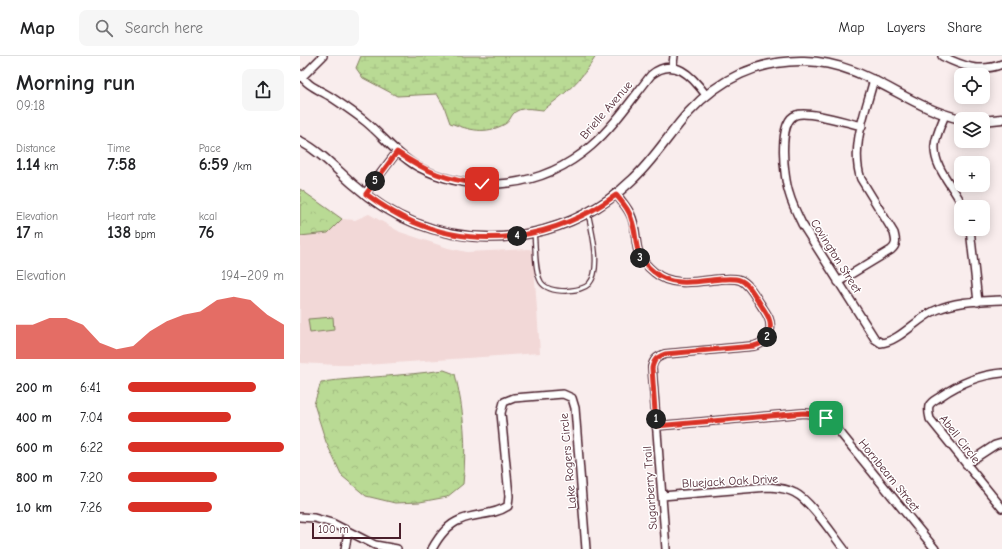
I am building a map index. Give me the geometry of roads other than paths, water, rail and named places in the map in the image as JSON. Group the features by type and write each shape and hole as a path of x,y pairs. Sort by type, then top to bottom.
{"street":[{"path":"301,76 323,56"},
{"path":"674,56 673,64 689,73 706,95"},
{"path":"942,56 968,68 986,69 1002,64"},
{"path":"300,141 328,160 366,194 398,215 414,222 452,234 486,238 534,234 551,229 588,213 602,205 633,180 688,113 706,95 734,76 750,69 787,59 838,65 874,79 945,115 954,118"},
{"name":"Brielle Avenue","path":"301,76 311,86 329,96 366,122 397,152 418,166 439,176 460,181 482,184 509,184 531,179 551,172 573,160 605,133 657,68 664,65 673,64"},
{"path":"838,282 891,250 895,246 896,240 894,233 861,179 858,170 857,147 874,79"},
{"name":"Covington Street","path":"862,126 800,113 791,117 785,132 784,161 788,192 794,209 838,282 875,339 881,343 892,341 922,317 934,311 959,304 1002,300"},
{"path":"945,115 936,136 934,146 936,159 960,200"},
{"path":"990,121 1002,119"},
{"path":"366,194 397,152"},
{"name":"Sugarberry Trail","path":"616,195 631,216 638,253 643,262 654,272 662,278 672,281 684,282 730,278 741,280 760,304 771,323 767,338 761,344 754,346 665,354 658,357 654,361 652,368 666,549"},
{"path":"971,236 978,302"},
{"name":"Abell Circle","path":"1002,373 974,378 954,387 934,400 929,407 930,419 1002,508"},
{"name":"Lake Rogers Circle","path":"432,549 437,540 448,528 459,520 500,511 508,506 509,496 501,413 504,402 514,398 563,394 572,398 575,408 586,549"},
{"name":"Hornbeam Street","path":"656,426 804,413 814,414 826,418 834,425 935,549"},
{"path":"966,464 995,445 1002,443"},
{"name":"Bluejack Oak Drive","path":"662,496 768,487 783,488 796,493 806,501 844,549"},
{"path":"300,517 314,518 332,523 374,545 397,549"},
{"path":"345,549 348,532"}],"lane":[{"path":"534,234 537,270 543,284 555,291 578,290 588,285 594,276 595,270 592,233 588,213"}]}
